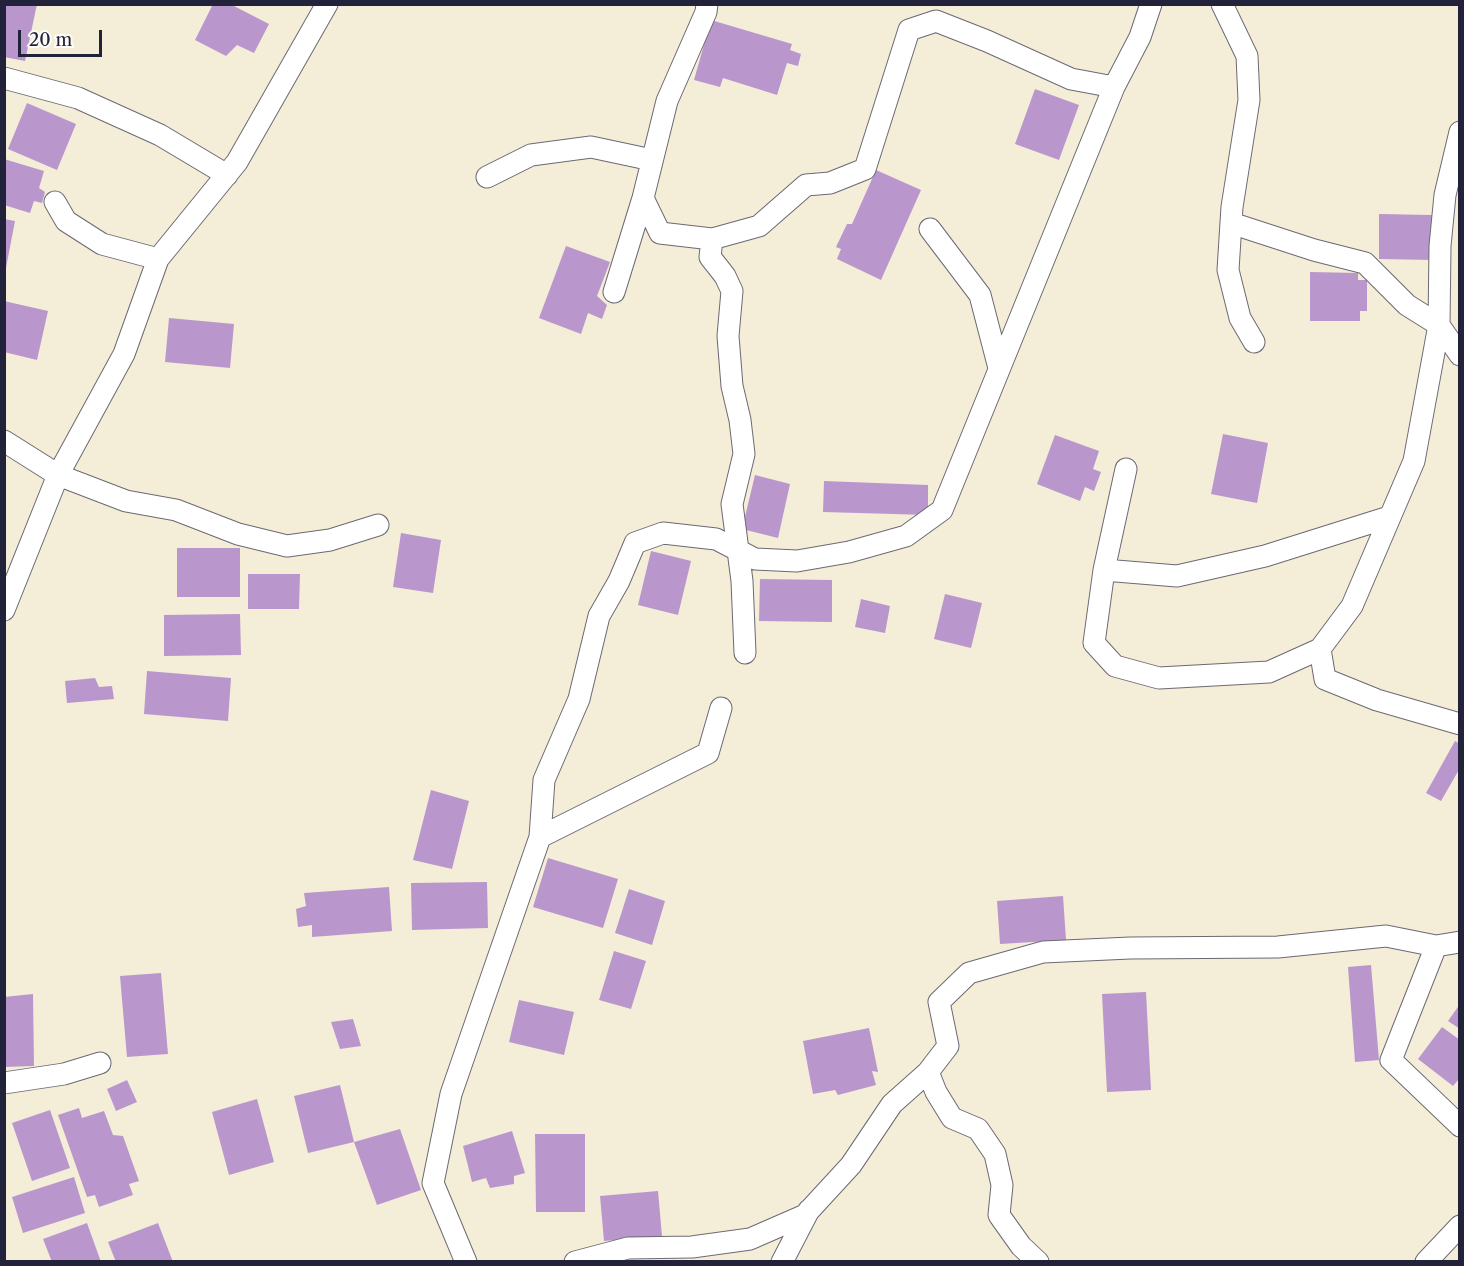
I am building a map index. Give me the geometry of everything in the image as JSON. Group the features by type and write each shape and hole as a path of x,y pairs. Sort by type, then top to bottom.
{"street":[{"path":"4,610 58,475 124,354 158,259 237,162 327,4"},
{"path":"614,292 643,198 667,101 706,12 707,4"},
{"path":"466,1262 433,1183 452,1094 540,837 544,780 579,699 598,616 619,581 635,543 663,533 716,539 755,559 798,561 849,552 906,536 942,510 1114,87 1140,37 1151,4"},
{"path":"1222,4 1247,56 1249,100 1231,223 1228,270 1240,318 1254,342"},
{"path":"643,198 660,233 712,238 759,226 806,185 830,183 864,169 909,30 936,21 1071,79 1114,87"},
{"path":"4,78 78,98 160,135 227,175"},
{"path":"1126,469 1104,570 1094,643 1115,666 1159,678 1269,672 1320,649 1352,606 1414,461 1439,325 1440,246 1445,195 1460,132"},
{"path":"487,177 531,155 591,147 652,160"},
{"path":"55,202 66,221 102,244 158,259"},
{"path":"1231,223 1314,250 1365,263 1407,305 1439,325 1460,354"},
{"path":"930,229 980,295 999,368"},
{"path":"712,238 710,257 725,276 732,291 728,336 732,386 740,420 744,454 732,504 742,580 745,653"},
{"path":"4,441 58,475 126,501 176,510 238,534 287,546 330,540 378,525"},
{"path":"1104,570 1177,576 1265,556 1389,517"},
{"path":"1320,649 1325,679 1377,700 1460,724"},
{"path":"540,837 708,753 721,708"},
{"path":"575,1262 628,1248 692,1247 750,1239 805,1215 851,1165 892,1104 928,1072 948,1046 939,1002 969,973 1042,952 1131,948 1278,947 1386,936 1436,946 1460,942"},
{"path":"1436,946 1391,1060 1460,1126"},
{"path":"4,1083 64,1074 100,1063"},
{"path":"928,1072 936,1092 952,1118 978,1129 994,1154 1002,1185 999,1215 1021,1246 1038,1262"},
{"path":"782,1262 809,1210"},
{"path":"1431,1260 1460,1226"}],"building":[{"path":"4,4 37,4 25,61 4,57"},
{"path":"213,4 230,4 269,24 254,53 237,45 226,56 195,40"},
{"path":"711,20 792,44 790,50 801,54 798,66 787,63 777,95 723,78 720,87 694,80"},
{"path":"1035,89 1079,105 1059,160 1015,144"},
{"path":"27,103 76,124 57,170 8,149"},
{"path":"4,159 44,171 39,188 45,192 42,203 34,201 30,213 4,205"},
{"path":"876,170 921,190 881,280 837,259 841,249 836,247 847,224 852,224"},
{"path":"1379,214 1432,215 1432,260 1379,259"},
{"path":"4,219 15,221 6,268 4,267"},
{"path":"566,246 610,262 597,296 607,305 602,319 588,313 581,334 539,318"},
{"path":"1310,272 1358,273 1358,280 1367,280 1367,311 1360,311 1360,321 1310,321"},
{"path":"4,301 48,311 37,360 4,352"},
{"path":"169,318 234,324 230,368 165,362"},
{"path":"1223,434 1268,443 1257,503 1211,494"},
{"path":"1055,435 1099,451 1093,469 1101,472 1094,491 1085,487 1080,501 1037,484"},
{"path":"755,475 790,484 778,538 742,529"},
{"path":"824,481 928,485 928,515 823,512"},
{"path":"401,533 441,540 433,593 393,587"},
{"path":"177,548 240,548 240,597 177,597"},
{"path":"651,551 691,561 678,615 638,605"},
{"path":"248,574 300,574 299,609 248,609"},
{"path":"760,579 832,580 832,622 759,621"},
{"path":"945,594 982,603 971,648 934,639"},
{"path":"861,599 890,606 885,633 855,627"},
{"path":"240,614 241,655 164,656 164,615"},
{"path":"147,671 231,678 228,721 144,714"},
{"path":"95,678 99,687 112,686 114,699 67,703 65,681"},
{"path":"1455,741 1460,744 1460,768 1441,801 1426,793"},
{"path":"431,790 469,801 452,869 413,860"},
{"path":"548,858 618,879 603,928 533,907"},
{"path":"487,882 488,928 412,930 411,883"},
{"path":"389,887 392,931 312,937 312,925 298,927 296,909 306,906 304,893"},
{"path":"629,889 665,901 652,945 615,933"},
{"path":"1063,896 1066,940 1000,944 997,901"},
{"path":"614,951 646,961 631,1009 599,1000"},
{"path":"1371,965 1379,1060 1355,1062 1348,967"},
{"path":"161,973 168,1054 127,1057 120,976"},
{"path":"1146,992 1151,1090 1107,1092 1102,994"},
{"path":"33,994 34,1066 4,1067 4,997"},
{"path":"519,1000 574,1012 564,1055 509,1042"},
{"path":"1460,1004 1460,1029 1448,1021"},
{"path":"353,1019 361,1046 340,1049 331,1022"},
{"path":"1442,1027 1460,1040 1460,1078 1453,1086 1418,1059"},
{"path":"869,1028 878,1072 872,1071 876,1085 838,1095 835,1090 813,1094 803,1041"},
{"path":"127,1080 137,1102 116,1111 107,1089"},
{"path":"340,1085 354,1142 308,1153 294,1096"},
{"path":"257,1099 274,1162 229,1175 212,1112"},
{"path":"79,1108 82,1118 104,1111 113,1135 123,1136 139,1181 129,1184 133,1195 99,1207 95,1195 87,1197 58,1115"},
{"path":"50,1110 70,1168 32,1181 12,1123"},
{"path":"400,1129 421,1190 377,1205 354,1142"},
{"path":"512,1131 525,1173 514,1176 514,1184 490,1188 486,1178 472,1182 463,1146"},
{"path":"535,1134 585,1134 585,1212 536,1212"},
{"path":"74,1177 85,1213 23,1233 12,1197"},
{"path":"658,1191 662,1236 604,1241 600,1196"},
{"path":"87,1223 101,1262 52,1262 43,1239"},
{"path":"158,1223 173,1262 116,1262 108,1242"}]}
